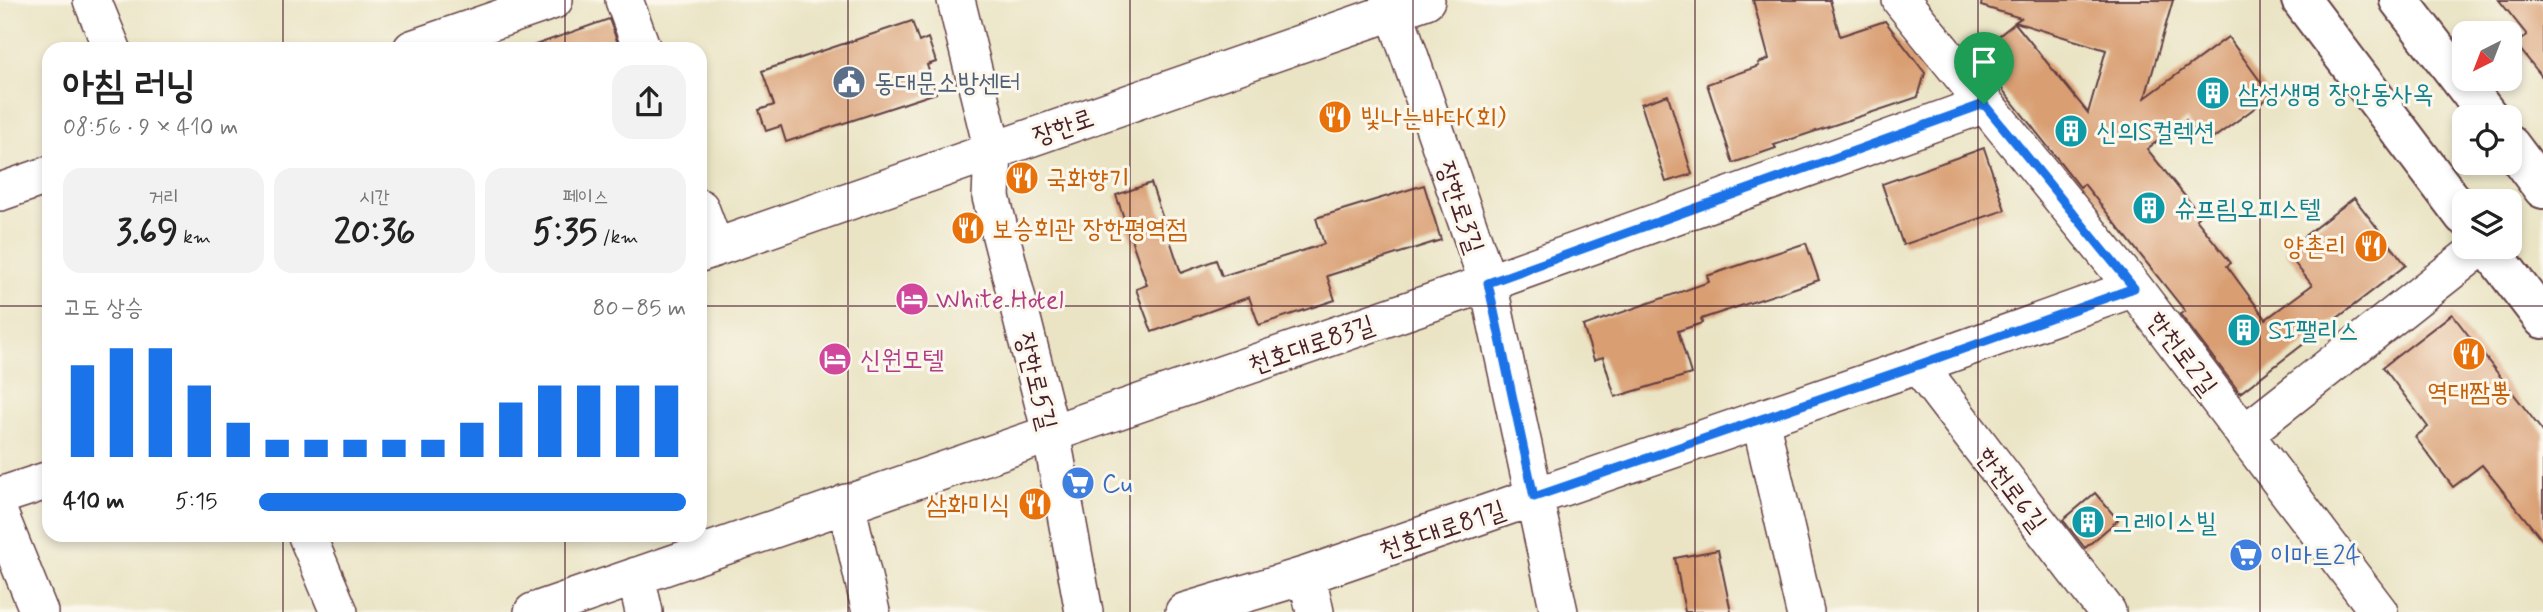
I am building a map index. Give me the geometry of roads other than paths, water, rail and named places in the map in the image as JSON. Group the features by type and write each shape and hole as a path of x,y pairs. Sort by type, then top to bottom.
{"main road":[{"path":"2301,0 2452,200"},
{"path":"2399,0 2479,105"},
{"path":"2522,161 2543,189"},
{"path":"2497,259 2543,319"}],"street":[{"path":"92,0 109,42"},
{"path":"432,42 554,0"},
{"path":"624,0 639,42"},
{"name":"장한로5길","path":"956,0 993,151 991,197 1051,433 1084,612"},
{"name":"한천로2길","path":"1901,0 2134,288 2379,612"},
{"name":"장한로","path":"707,250 1410,5"},
{"name":"장한로3길","path":"1410,5 1488,283 1559,612"},
{"name":"천호대로83길","path":"533,612 1488,283 1984,104"},
{"path":"0,192 42,177"},
{"path":"2244,434 2466,259"},
{"name":"천호대로81길","path":"1184,612 1307,575 2134,288"},
{"name":"한천로6길","path":"1918,365 2106,612"},
{"path":"1760,419 1805,612"},
{"path":"0,496 42,482"},
{"path":"846,503 872,612"},
{"path":"0,516 39,612"},
{"path":"310,542 339,612"},
{"path":"1307,575 1315,612"},
{"path":"636,576 644,612"}],"place":[{"name":"동대문소방센터","path":"849,82"},
{"name":"삼성생명 장안동사옥","path":"2213,93"},
{"name":"빛나는바다(회)","path":"1335,117"},
{"name":"신의S컬렉션","path":"2071,131"},
{"name":"국화향기","path":"1022,178"},
{"name":"슈프림오피스텔","path":"2149,208"},
{"name":"보승회관 장한평역점","path":"968,228"},
{"name":"양촌리","path":"2371,246"},
{"name":"White Hotel","path":"912,299"},
{"name":"SI팰리스","path":"2244,330"},
{"name":"역대짬뽕","path":"2469,354"},
{"name":"신원모텔","path":"835,359"},
{"name":"Cu","path":"1078,483"},
{"name":"삼화미식","path":"1035,504"},
{"name":"그레이스빌","path":"2088,522"},
{"name":"이마트24","path":"2246,555"}]}
